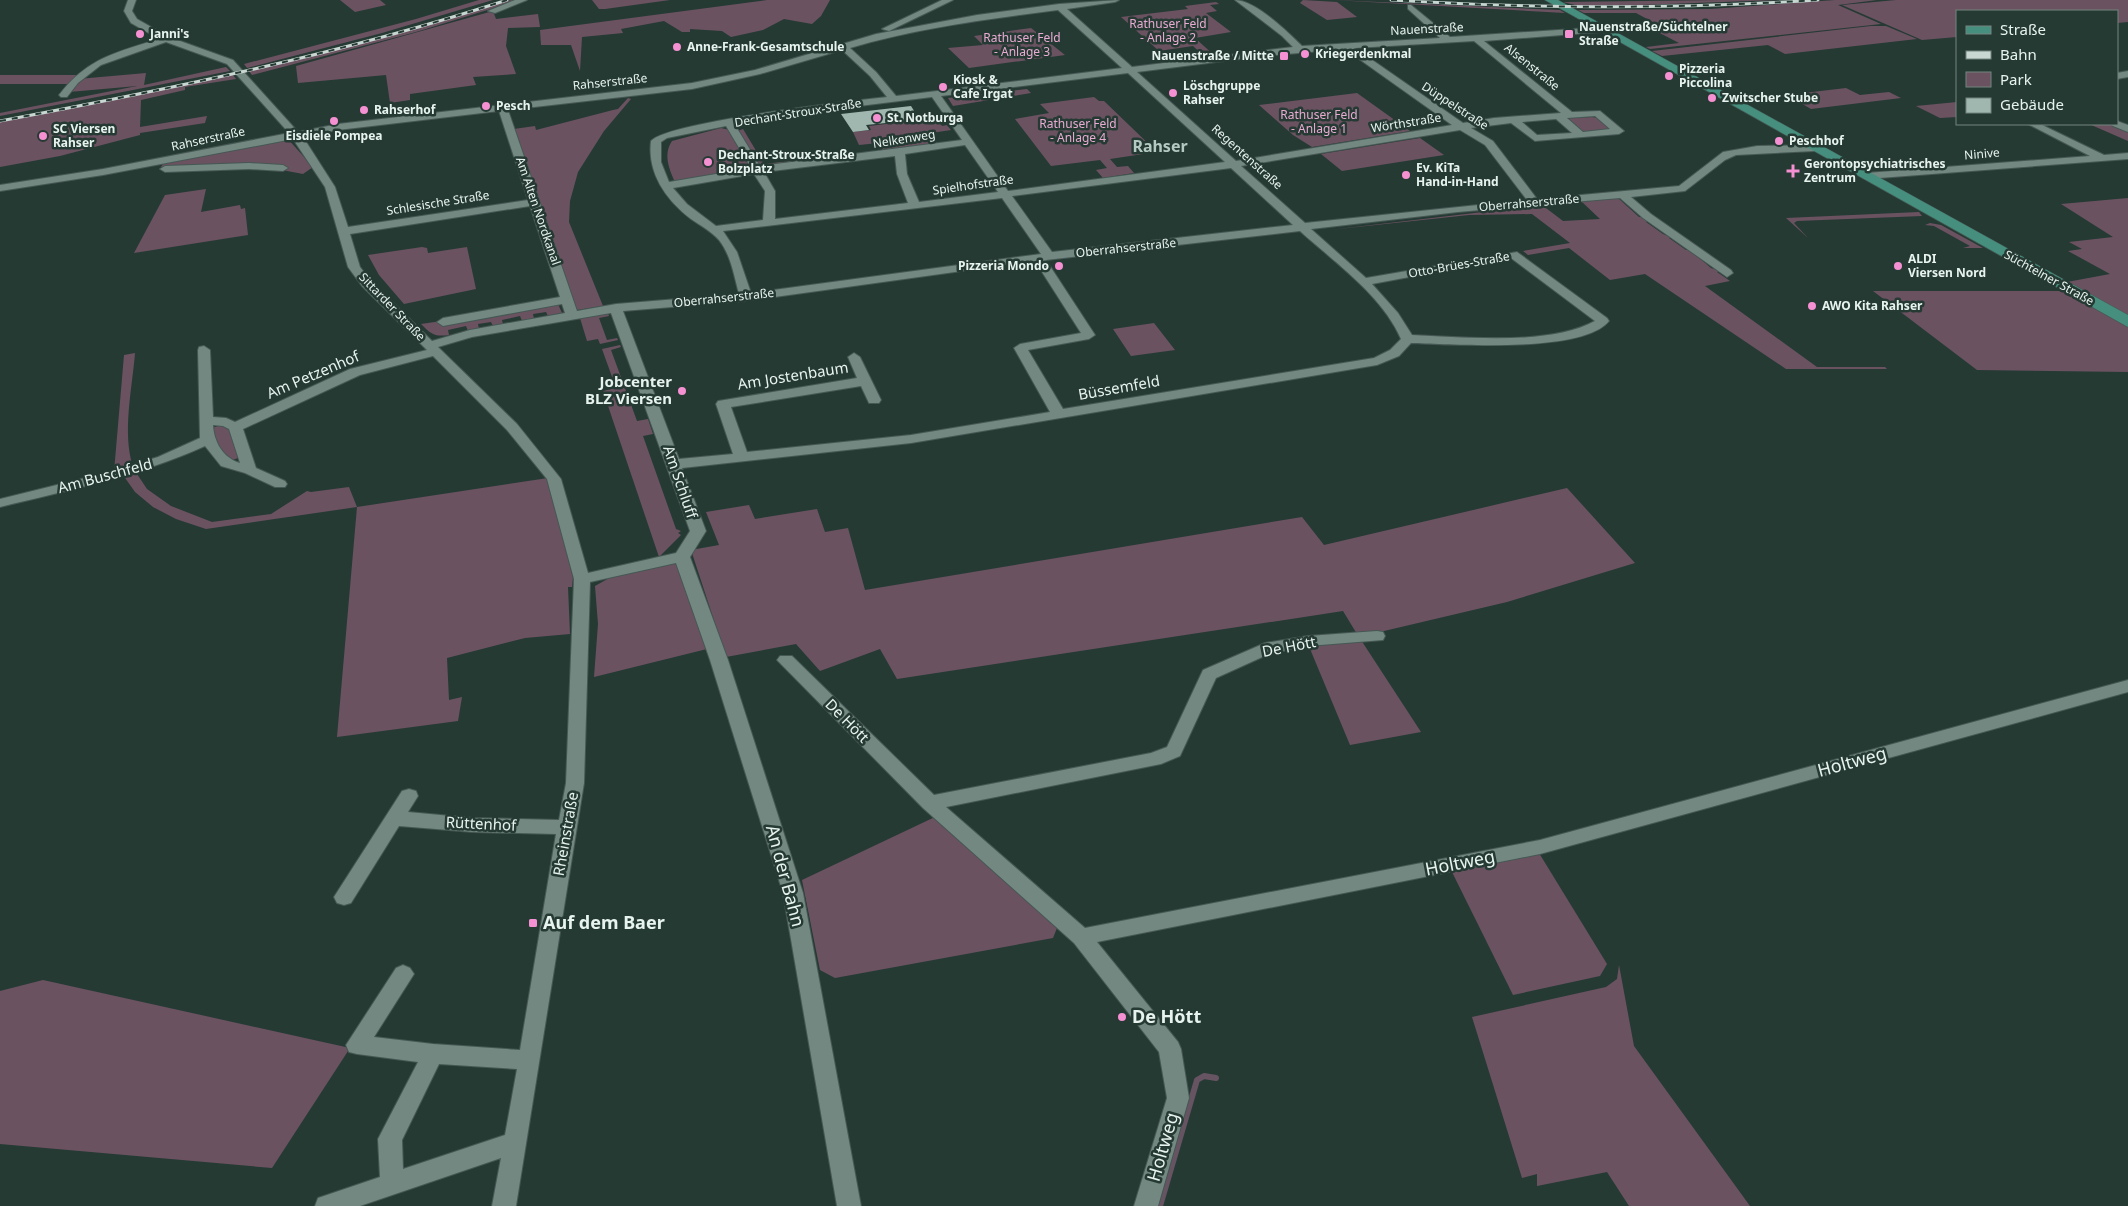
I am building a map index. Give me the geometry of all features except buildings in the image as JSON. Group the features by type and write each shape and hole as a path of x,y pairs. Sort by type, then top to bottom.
{"main road":[{"name":"Süchtelner Straße","path":"1550,0 2128,322"}],"street":[{"name":"Sittarder Straße","path":"132,0 128,11 134,21 166,39 230,62 294,134 322,171 330,187 354,267 366,283 512,427 554,479 582,579 582,607"},
{"path":"492,11 523,0"},
{"path":"876,37 887,28 948,0"},
{"name":"Rahserstraße","path":"0,188 103,172 294,134 377,122 692,86 757,72 876,37 977,18 1115,0"},
{"path":"1242,1 1285,34 1301,50"},
{"name":"Regentenstraße","path":"1059,6 1304,228"},
{"path":"1410,7 1449,40"},
{"name":"Nauenstraße","path":"1129,70 1301,50 1351,49 1601,29"},
{"path":"64,95 74,80 116,52 166,39"},
{"name":"Alsenstraße","path":"1477,39 1570,115"},
{"path":"844,47 873,74 893,98"},
{"name":"Nauenstraße","path":"1300,60 1351,49"},
{"name":"Düppelstraße","path":"1351,49 1489,143 1534,202"},
{"path":"1255,55 1266,64"},
{"name":"Dechant-Stroux-Straße","path":"746,297 728,246 715,229 690,213 666,186 655,164 654,152 656,141 664,136 729,123 893,98 1129,70"},
{"path":"934,94 1006,194 1089,335 1020,348 1059,415"},
{"name":"Am Alten Nordkanal","path":"502,107 572,315"},
{"path":"1463,127 1514,120 1597,113 1619,131 1535,138 1514,120"},
{"path":"1558,116 1581,135"},
{"path":"729,123 770,191 769,222"},
{"path":"2035,125 2100,158"},
{"name":"Wörthstraße","path":"1234,164 1463,127"},
{"name":"Nelkenweg","path":"666,186 756,170 778,169 968,142"},
{"name":"Oberrahserstraße","path":"431,349 470,334 616,308 746,297 1044,257 1534,202 1681,189 1695,182 1727,154 1740,151 1816,148"},
{"path":"900,152 902,174 915,206"},
{"name":"Ninive","path":"1866,176 2128,156"},
{"name":"Spielhofstraße","path":"715,229 915,206 1234,164"},
{"name":"Rahserstraße","path":"103,172 201,166 283,168"},
{"path":"1622,195 1647,216 1727,273"},
{"name":"Schlesische Straße","path":"345,232 535,202"},
{"path":"1304,228 1382,301 1403,329 1407,340"},
{"name":"Otto-Brües-Straße","path":"1363,282 1513,254 1603,321 1593,330 1529,341 1407,340"},
{"path":"443,322 567,299"},
{"name":"Am Schluff","path":"616,308 675,464 698,531 682,557"},
{"name":"Büssemfeld","path":"675,464 911,439 1059,415 1377,360 1392,356 1401,349 1407,340"},
{"name":"Am Petzenhof","path":"235,427 355,372 431,349"},
{"path":"204,350 207,440 226,463 250,470 280,484"},
{"name":"Am Jostenbaum","path":"854,356 874,400"},
{"name":"Am Jostenbaum","path":"741,456 722,404 865,380"},
{"path":"207,421 226,422 235,427 250,470"},
{"name":"Am Buschfeld","path":"0,503 110,476 164,460 207,440"},
{"path":"582,579 682,557"},
{"name":"An der Bahn","path":"682,557 719,660 793,893 849,1206"},
{"name":"Rheinstraße","path":"504,1206 530,1060 546,948 576,782 582,607"},
{"name":"De Hött","path":"930,803 1155,759 1174,751 1209,674 1265,649 1308,641 1377,636"},
{"name":"De Hött","path":"786,660 930,803 1081,937"},
{"name":"Holtweg","path":"1146,1206 1178,1098 1170,1049 1081,937 1540,847 2128,686"},
{"path":"344,896 408,796"},
{"name":"Rüttenhof","path":"394,818 473,825 568,827"},
{"path":"403,974 357,1045 433,1054 530,1060"},
{"path":"392,1183 390,1139 433,1054"},
{"path":"327,1206 515,1142"}],"green space":[{"path":"340,0 380,0 386,5 355,12"},
{"path":"479,0 493,0 382,33 247,68 244,64 416,19"},
{"path":"511,0 520,0 416,32 252,75 249,71 382,38"},
{"path":"592,0 670,0 599,9"},
{"path":"767,0 830,0 821,16 812,24 784,19 763,30 731,37 722,31 690,29 690,32 682,32 664,21 621,29 623,33 582,37 580,71 571,45 541,45 540,30"},
{"path":"1303,0 1337,2 1357,17 1327,20 1300,3"},
{"path":"1333,0 1560,10 1565,13"},
{"path":"1778,0 1639,5 1575,5 1563,2"},
{"path":"1835,0 1877,0 1838,5 1881,24 1650,49 1646,47 1679,43 1652,29 1662,27 1636,13 1584,13 1578,10 1710,9"},
{"path":"1896,0 2128,0 2128,22 2118,23 2118,10 1956,10 1956,37 1922,40 1842,5"},
{"name":"Rathuser Feld - Anlage 2","path":"1216,2 1219,4 1210,5 1217,11 1206,13 1231,32 1195,38 1215,56 1205,57 1193,46 1159,51 1121,17 1188,9 1185,6"},
{"path":"493,11 496,19 538,14 540,27 508,28 506,46 516,74 473,77 476,85 410,94 410,100 390,103 386,75 298,83 296,66"},
{"path":"1871,26 1886,26 1917,39 1785,54 1768,45 1662,56 1652,51"},
{"name":"Rathuser Feld - Anlage 3","path":"1031,28 1065,55 969,68 948,48 983,45 974,36"},
{"path":"226,67 230,71 0,116 0,113 137,86 69,92 78,79 146,73 144,85"},
{"path":"0,75 80,75 69,84 0,84"},
{"path":"233,75 236,79 185,87 185,90 141,100 140,127 207,116 205,123 140,133 140,135 60,156 0,167 0,122"},
{"path":"1846,88 1860,95 1889,92 1901,98 1811,109 1787,95"},
{"path":"1027,89 1031,93 953,106 948,98"},
{"name":"Rathuser Feld - Anlage 1","path":"1357,93 1410,131 1312,147 1293,135 1259,105"},
{"name":"Rathuser Feld - Anlage 4","path":"1094,97 1099,101 1104,101 1157,152 1110,159 1117,167 1128,166 1134,173 1103,178 1096,170 1107,168 1100,160 1051,166 1015,119 1049,113 1040,104"},
{"path":"628,98 631,99 604,131 578,172 570,201 569,222 603,306 577,310 514,129 535,126 536,130 618,109"},
{"path":"1956,102 1956,117 1940,118 1916,106"},
{"path":"937,118 942,126 947,125 951,130 931,133 937,143 960,140 766,168 757,165 738,131 743,129 764,164 882,150 879,143 859,145 853,132 871,130 869,126"},
{"path":"1569,118 1600,118 1613,129 1584,132 1567,121"},
{"path":"2091,125 2112,125 2128,131 2128,141"},
{"name":"Dechant-Stroux-Straße Bolzplatz","path":"721,128 730,130 750,165 749,168 675,182 667,156 672,141"},
{"path":"287,138 313,167 303,174 282,170 285,166 230,164 161,167 165,161"},
{"path":"1420,138 1444,155 1342,171 1321,154"},
{"path":"206,189 201,212 240,205 241,209 245,208 248,235 134,253 165,195"},
{"path":"1618,198 1639,217 1643,217 1648,221 1646,222 1663,234 1671,237 1669,238 1686,250 1690,250 1711,268 1721,271 1717,272 1730,281 1705,286 1817,367 1885,367 1887,369 1786,369 1645,274 1610,280 1569,248 1528,255 1523,251 1570,243 1532,214 1469,215 1329,230 1542,205 1563,221 1600,219 1581,201"},
{"path":"2128,198 2128,318 2067,282 2110,274 2068,251 2082,249 2069,242 2113,237 2061,204"},
{"path":"1919,212 1922,216 1797,221 1794,223 1808,238 1786,218"},
{"path":"1930,223 1941,225 1983,248 1963,248 1970,246 1934,226 1925,225"},
{"path":"422,247 427,248 428,253 467,247 476,289 404,304 379,275 368,255"},
{"path":"1873,291 2063,291 2128,326 2128,372 1977,370"},
{"path":"558,304 562,313 548,316 546,312 533,314 534,319 522,321 520,316 502,320 503,324 493,326 491,322 478,324 479,329 468,331 466,326 448,330 449,335 440,336 433,334 421,324"},
{"path":"608,313 609,316 599,318 607,340 617,338 618,340 600,344 598,339 587,341 580,318"},
{"path":"1154,323 1175,350 1131,356 1113,329"},
{"path":"620,345 621,347 611,350 637,421 648,419 653,434 643,436 676,529 681,531 678,533 681,535 659,557 603,391 616,388 602,349"},
{"path":"135,353 128,425 128,440 133,467 114,472 124,355"},
{"path":"224,424 231,432 238,458 230,461 213,439 212,428"},
{"path":"135,471 147,489 171,506 212,522 271,514 307,491 349,487 357,507 206,529 176,519 153,507 135,492 123,475"},
{"path":"548,478 573,578 572,587 568,587 570,634 525,638 447,658 449,700 462,697 458,721 337,737 357,507"},
{"path":"1567,488 1635,563 1507,602 1384,631 1357,634 1343,611 897,679 880,649 820,671 796,644 726,657 691,550 719,545 706,512 749,505 755,519 817,509 825,532 848,528 865,590 1302,517 1324,545"},
{"path":"675,560 707,649 594,677 598,624 595,586 611,577"},
{"path":"1361,640 1421,732 1350,745 1308,644"},
{"path":"937,816 1057,928 1053,938 835,978 820,970 802,880"},
{"path":"1539,853 1607,964 1600,976 1513,995 1452,872"},
{"path":"1619,965 1634,1046 1750,1206 1629,1206 1607,1172 1537,1186 1537,1174 1522,1178 1472,1017 1606,987 1617,979"},
{"path":"43,980 350,1048 272,1168 0,1144 0,991"}],"waterway":[{"path":"1160,1206 1197,1080 1204,1076 1216,1078"}],"railway":[{"path":"0,121 192,83 319,54 507,0"},
{"path":"1391,0 1605,7 1818,0"}],"place":[{"name":"Janni's","path":"140,34"},
{"name":"Nauenstraße/Süchtelner Straße","path":"1569,34"},
{"name":"Anne-Frank-Gesamtschule","path":"677,47"},
{"name":"Kriegerdenkmal","path":"1305,54"},
{"name":"Nauenstraße / Mitte","path":"1284,56"},
{"name":"Pizzeria Piccolina","path":"1669,76"},
{"name":"Kiosk & Cafe Irgat","path":"943,87"},
{"name":"Löschgruppe Rahser","path":"1173,93"},
{"name":"Zwitscher Stube","path":"1712,98"},
{"name":"Pesch","path":"486,106"},
{"name":"Rahserhof","path":"364,110"},
{"name":"St. Notburga","path":"877,118"},
{"name":"Eisdiele Pompea","path":"334,121"},
{"name":"SC Viersen Rahser","path":"43,136"},
{"name":"Peschhof","path":"1779,141"},
{"name":"Dechant-Stroux-Straße Bolzplatz","path":"708,162"},
{"name":"Gerontopsychiatrisches Zentrum","path":"1793,171"},
{"name":"Ev. KiTa Hand-in-Hand","path":"1406,175"},
{"name":"Pizzeria Mondo","path":"1059,266"},
{"name":"ALDI Viersen Nord","path":"1898,266"},
{"name":"AWO Kita Rahser","path":"1812,306"},
{"name":"Jobcenter BLZ Viersen","path":"682,391"},
{"name":"Auf dem Baer","path":"533,923"},
{"name":"De Hött","path":"1122,1017"}],"district":[{"name":"Rahser","path":"1160,146"}]}
